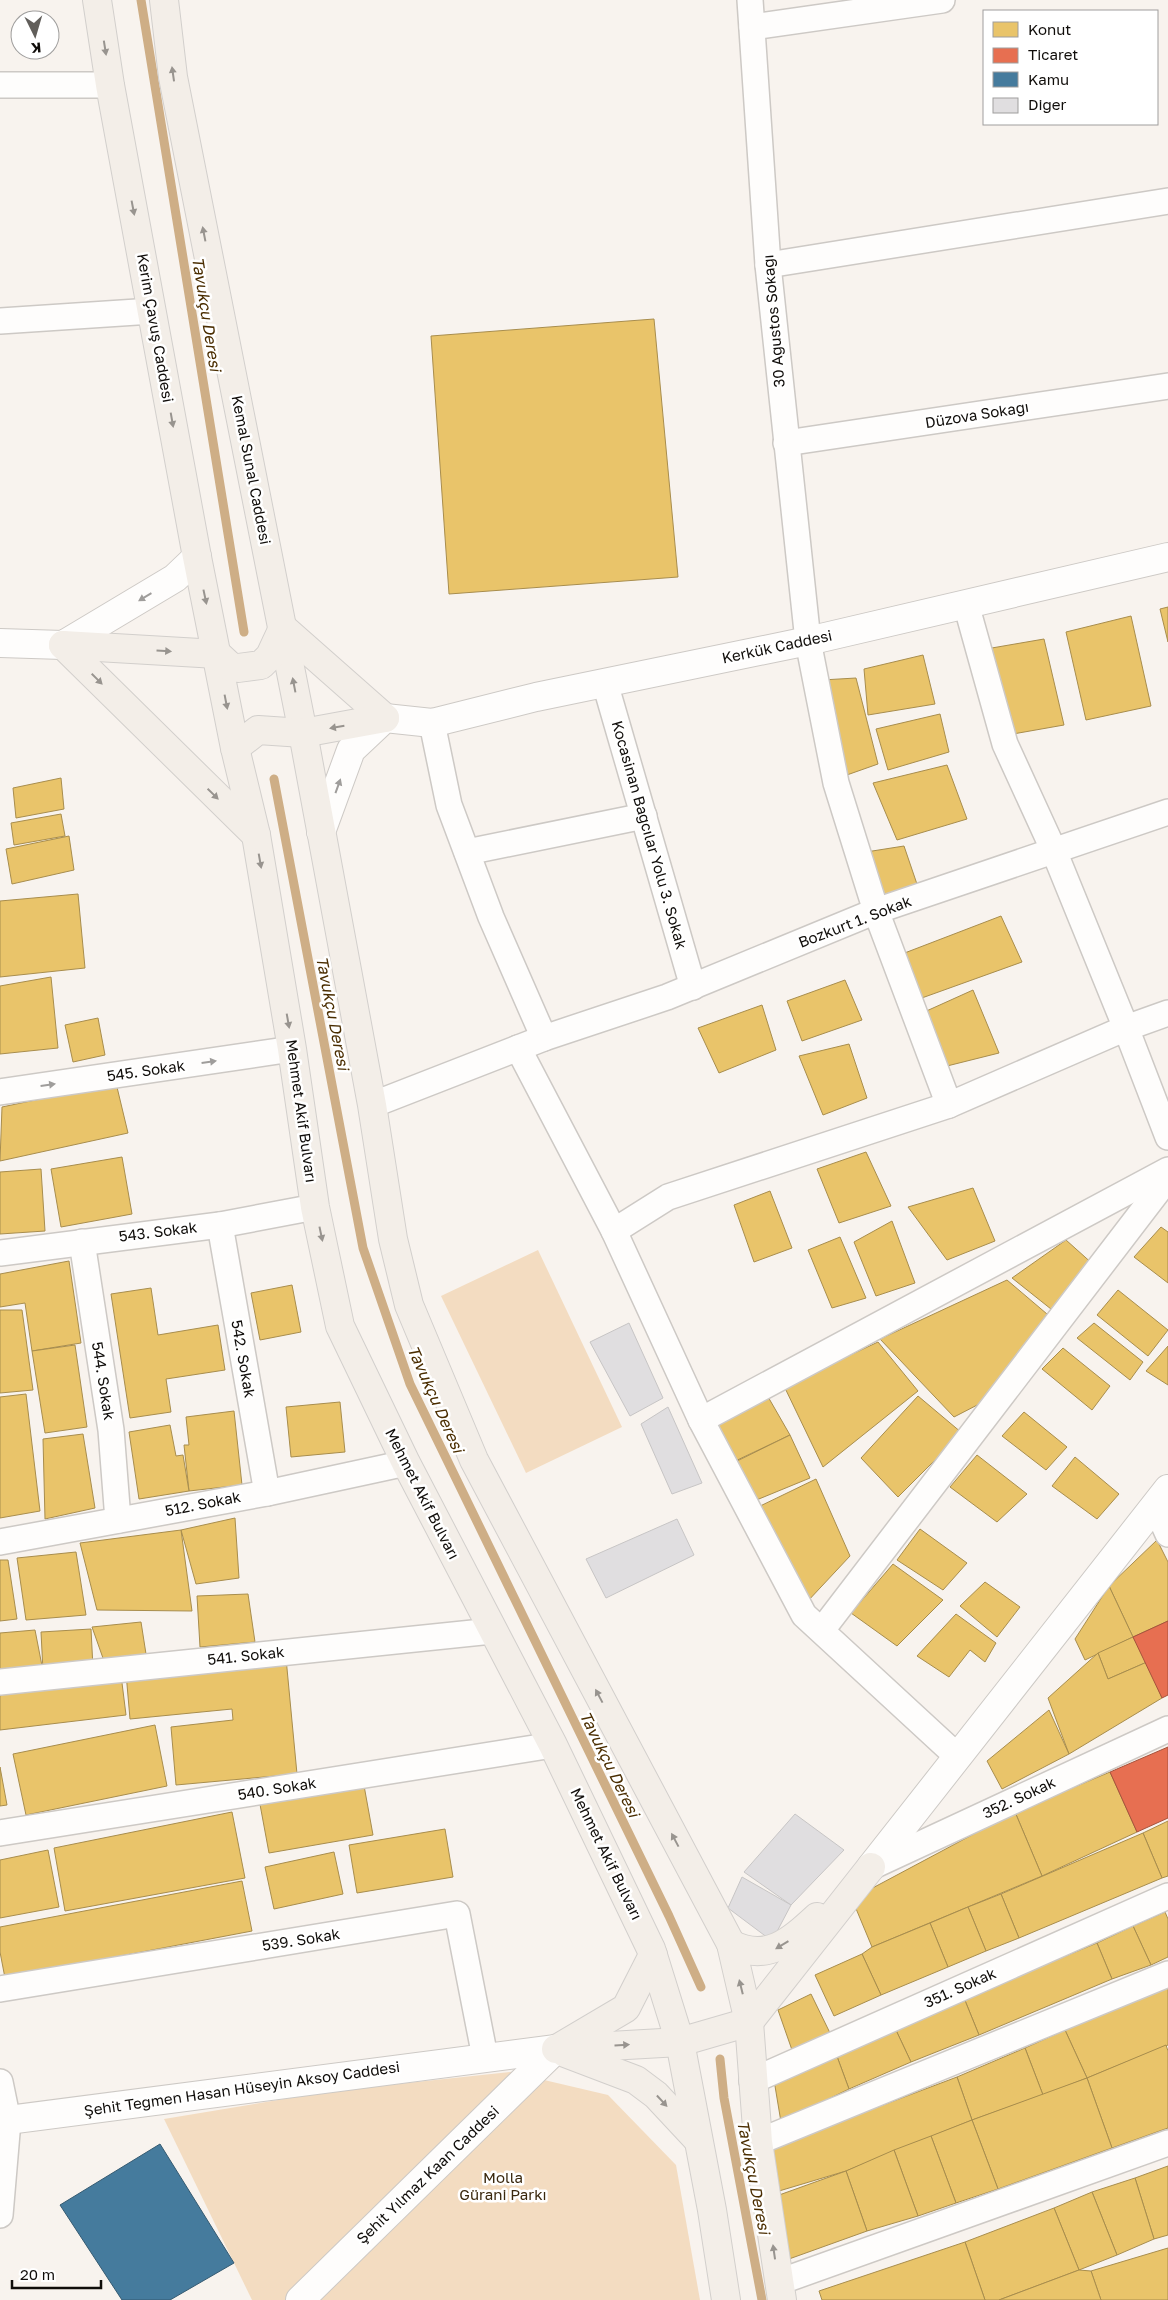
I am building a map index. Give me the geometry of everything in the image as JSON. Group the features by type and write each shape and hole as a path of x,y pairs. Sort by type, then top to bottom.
{"main road":[{"name":"Kerim Çavuş Caddesi","path":"97,0 110,85 197,556 217,654"},
{"name":"Kemal Sunal Caddesi","path":"164,0 173,77 303,733"},
{"path":"63,645 217,654 231,667 238,668 261,665 270,656 283,628 385,718"},
{"path":"63,645 256,835"},
{"name":"Mehmet Akif Bulvarı","path":"217,654 235,748 256,835 292,1049 315,1207 340,1326 406,1463 553,1745 653,1956 680,2042 712,2210 726,2300"},
{"path":"235,748 258,730 303,733 385,718"},
{"path":"303,733 372,1105 393,1239 409,1305 474,1460 731,1944 750,2022 752,2081 758,2142 780,2291"},
{"path":"731,1944 743,1950 776,1949 796,1936 871,1867"},
{"path":"556,2049 680,2042 750,2022 871,1867"},
{"path":"556,2049 626,2008 653,1956"},
{"path":"556,2049 636,2080 656,2095 698,2140"}],"street":[{"name":"30 Ağustos Sokağı","path":"750,0 768,265 808,641 836,782 876,911 948,1104"},
{"path":"752,28 942,0"},
{"path":"0,85 110,85"},
{"path":"768,265 1168,201"},
{"path":"0,321 152,310"},
{"name":"Düzova Sokağı","path":"786,443 1168,386"},
{"path":"0,643 63,645 175,578 197,556"},
{"name":"Kerkük Caddesi","path":"385,718 432,723 605,683 808,641 1168,557"},
{"path":"966,604 1005,744 1054,851 1168,1137"},
{"name":"Kocasinan Bağcılar Yolu 3. Sokak","path":"605,683 693,987"},
{"path":"321,832 351,750 385,718"},
{"path":"432,723 449,804 466,852 491,917 544,1038"},
{"name":"Bozkurt 1. Sokak","path":"372,1105 544,1038 693,987 876,911 1168,812"},
{"path":"466,852 644,816"},
{"path":"614,1231 668,1197 948,1104 1126,1028 1168,1014"},
{"path":"518,1048 614,1231 700,1420 804,1615 958,1757"},
{"name":"545. Sokak","path":"0,1092 292,1049"},
{"path":"700,1420 1168,1170"},
{"path":"822,1630 1168,1178"},
{"name":"543. Sokak","path":"0,1253 220,1225 315,1207"},
{"name":"542. Sokak","path":"220,1225 267,1492"},
{"name":"544. Sokak","path":"82,1242 111,1430 118,1520"},
{"name":"512. Sokak","path":"0,1542 267,1492 406,1463"},
{"path":"1162,1497 1168,1534"},
{"path":"871,1867 1162,1497"},
{"name":"541. Sokak","path":"0,1682 492,1631"},
{"name":"352. Sokak","path":"871,1867 1168,1729"},
{"name":"540. Sokak","path":"0,1832 553,1745"},
{"name":"351. Sokak","path":"752,2081 1168,1896"},
{"name":"539. Sokak","path":"0,1989 457,1914 485,2057"},
{"path":"758,2142 856,2100 1168,1974"},
{"name":"Şehit Teğmen Hasan Hüseyin Aksoy Caddesi","path":"4,2121 556,2049"},
{"name":"Şehit Yılmaz Kaan Caddesi","path":"300,2300 556,2049"},
{"path":"0,2082 4,2121 0,2215"},
{"path":"780,2291 1168,2143"}],"green space":[{"path":"538,1250 622,1427 526,1473 441,1296"},
{"name":"Molla Gürani Parkı","path":"510,2072 608,2095 676,2165 700,2300 252,2300 164,2119 332,2091"}],"building: Konut":[{"path":"654,319 678,577 449,594 431,336"},
{"path":"1168,607 1168,642 1160,609"},
{"path":"1131,616 1151,706 1086,720 1066,632"},
{"path":"1044,639 1064,725 1013,734 986,649"},
{"path":"923,655 935,704 868,715 864,669"},
{"path":"856,678 878,764 844,776 822,680"},
{"path":"940,714 949,752 888,770 876,729"},
{"path":"947,765 967,819 897,840 873,783"},
{"path":"61,778 64,809 16,818 13,788"},
{"path":"61,814 65,836 14,845 11,823"},
{"path":"69,836 74,870 12,884 6,849"},
{"path":"904,846 919,890 881,902 866,852"},
{"path":"78,894 85,968 0,977 0,901"},
{"path":"1001,916 1022,962 919,999 902,954"},
{"path":"51,977 58,1048 0,1054 0,986"},
{"path":"845,980 862,1020 802,1041 787,1001"},
{"path":"973,990 999,1053 943,1067 922,1013"},
{"path":"762,1005 776,1050 719,1073 698,1028"},
{"path":"98,1018 105,1055 73,1062 65,1025"},
{"path":"849,1044 867,1098 823,1115 799,1056"},
{"path":"116,1083 128,1133 0,1161 2,1107"},
{"path":"866,1152 891,1206 839,1223 817,1169"},
{"path":"122,1157 132,1214 61,1227 51,1169"},
{"path":"41,1169 45,1231 0,1234 0,1172"},
{"path":"973,1188 995,1241 947,1260 908,1207"},
{"path":"770,1191 792,1248 754,1262 734,1205"},
{"path":"892,1221 915,1283 876,1296 854,1242"},
{"path":"1161,1227 1168,1232 1168,1283 1134,1257"},
{"path":"840,1237 866,1298 832,1308 808,1250"},
{"path":"1066,1240 1095,1266 1056,1313 1012,1278"},
{"path":"69,1261 81,1343 32,1351 25,1303 0,1307 0,1274"},
{"path":"1007,1280 1047,1314 985,1401 954,1417 880,1339"},
{"path":"292,1285 301,1332 260,1340 251,1293"},
{"path":"151,1288 158,1335 218,1325 225,1370 166,1379 171,1412 130,1418 111,1294"},
{"path":"1118,1290 1168,1330 1148,1356 1097,1315"},
{"path":"0,1310 22,1310 33,1390 0,1393"},
{"path":"1094,1323 1143,1362 1130,1380 1077,1338"},
{"path":"878,1342 918,1391 823,1467 784,1386"},
{"path":"75,1345 87,1427 45,1433 32,1351"},
{"path":"1168,1346 1168,1385 1146,1371"},
{"path":"1063,1348 1110,1386 1092,1410 1042,1369"},
{"path":"26,1394 40,1511 0,1518 0,1397"},
{"path":"767,1395 790,1435 729,1464 711,1425"},
{"path":"918,1396 962,1433 898,1497 861,1458"},
{"path":"340,1402 345,1452 291,1457 286,1407"},
{"path":"234,1411 242,1485 189,1491 184,1445 189,1445 186,1417"},
{"path":"1024,1412 1067,1447 1046,1470 1002,1436"},
{"path":"170,1425 176,1456 183,1455 189,1491 139,1499 129,1432"},
{"path":"83,1434 95,1508 45,1519 43,1439"},
{"path":"790,1435 810,1478 754,1501 735,1462"},
{"path":"977,1455 1027,1494 997,1522 950,1487"},
{"path":"1075,1457 1119,1494 1097,1519 1052,1486"},
{"path":"816,1479 850,1556 806,1603 754,1509"},
{"path":"235,1518 239,1578 196,1584 181,1530"},
{"path":"920,1529 967,1563 943,1590 897,1560"},
{"path":"181,1530 192,1611 97,1610 80,1543"},
{"path":"1157,1540 1168,1562 1168,1621 1133,1637 1109,1586"},
{"path":"76,1552 86,1615 26,1620 17,1558"},
{"path":"0,1560 8,1560 17,1619 0,1621"},
{"path":"893,1564 943,1600 897,1646 851,1613"},
{"path":"985,1582 1020,1607 997,1637 960,1606"},
{"path":"1109,1586 1133,1637 1085,1660 1075,1639"},
{"path":"248,1594 255,1642 200,1647 197,1596"},
{"path":"956,1614 996,1643 985,1662 970,1650 949,1677 917,1656"},
{"path":"141,1622 146,1654 104,1661 92,1627"},
{"path":"91,1629 93,1668 43,1671 41,1632"},
{"path":"35,1630 43,1671 0,1675 0,1633"},
{"path":"1133,1637 1147,1662 1108,1679 1098,1653"},
{"path":"1098,1653 1108,1679 1147,1662 1162,1698 1069,1754 1048,1698"},
{"path":"286,1658 297,1774 176,1785 171,1727 233,1720 232,1709 130,1719 126,1673"},
{"path":"121,1675 126,1715 0,1730 0,1690"},
{"path":"1049,1710 1069,1754 1002,1789 987,1761"},
{"path":"155,1725 167,1786 26,1815 13,1754"},
{"path":"0,1767 7,1805 0,1806"},
{"path":"1110,1772 1137,1832 1042,1876 1015,1812"},
{"path":"363,1780 373,1835 269,1853 259,1799"},
{"path":"232,1812 245,1878 65,1911 54,1848"},
{"path":"1015,1812 1042,1876 872,1947 852,1899"},
{"path":"1168,1821 1168,1876 1162,1878 1143,1833"},
{"path":"445,1829 453,1877 357,1893 349,1845"},
{"path":"1143,1833 1162,1878 1019,1938 1001,1894"},
{"path":"48,1850 59,1907 0,1918 0,1860"},
{"path":"334,1852 343,1894 274,1909 265,1867"},
{"path":"242,1881 252,1931 5,1978 0,1952 0,1927"},
{"path":"1001,1894 1019,1938 986,1951 968,1907"},
{"path":"968,1907 986,1951 948,1967 930,1923"},
{"path":"1165,1912 1168,1919 1168,1957 1151,1965 1133,1926"},
{"path":"930,1923 948,1967 881,1995 862,1954 872,1947"},
{"path":"1133,1926 1151,1965 1112,1979 1097,1943"},
{"path":"1097,1943 1112,1979 979,2035 964,1998"},
{"path":"862,1954 881,1995 834,2016 815,1975"},
{"path":"1168,1987 1168,2045 1087,2078 1065,2030"},
{"path":"811,1994 830,2033 792,2050 778,2010"},
{"path":"964,1998 979,2035 911,2062 895,2028"},
{"path":"895,2028 911,2062 849,2089 835,2051"},
{"path":"1065,2030 1087,2078 1043,2095 1025,2048"},
{"path":"1166,2045 1168,2051 1168,2128 1112,2148 1087,2078"},
{"path":"1025,2048 1043,2095 972,2120 957,2077"},
{"path":"835,2051 849,2089 781,2122 773,2074"},
{"path":"957,2077 972,2120 846,2171 779,2191 764,2150"},
{"path":"1087,2078 1112,2148 998,2189 972,2120"},
{"path":"972,2120 998,2189 956,2203 931,2136"},
{"path":"931,2136 956,2203 918,2216 894,2150"},
{"path":"894,2150 918,2216 867,2231 846,2171"},
{"path":"1168,2166 1168,2235 1154,2239 1135,2178"},
{"path":"846,2171 867,2231 789,2259 768,2199"},
{"path":"1135,2178 1154,2239 1117,2255 1092,2192"},
{"path":"1092,2192 1117,2255 1079,2270 1054,2208"},
{"path":"1054,2208 1079,2270 999,2300 985,2300 965,2242"},
{"path":"965,2242 985,2300 822,2300 819,2291"},
{"path":"1168,2248 1168,2300 1101,2300 1091,2271"},
{"path":"1079,2270 1091,2271 1101,2300 999,2300"}],"building: Ticaret":[{"path":"1168,1621 1168,1695 1162,1698 1133,1637"},
{"path":"1168,1747 1168,1818 1137,1832 1110,1772"}],"building: Kamu":[{"path":"160,2144 234,2263 170,2300 122,2300 60,2205"}],"building: Diğer":[{"path":"629,1323 663,1398 630,1416 590,1342"},
{"path":"668,1407 702,1483 672,1494 641,1424"},
{"path":"677,1519 694,1555 606,1598 586,1559"},
{"path":"795,1814 844,1850 791,1905 744,1872"},
{"path":"742,1877 791,1905 772,1941 728,1908"}],"waterway":[{"name":"Tavukçu Deresi","path":"141,0 244,632"},
{"name":"Tavukçu Deresi","path":"274,779 363,1248 410,1384 669,1916 701,1987"},
{"name":"Tavukçu Deresi","path":"720,2059 724,2098 762,2300"}]}
